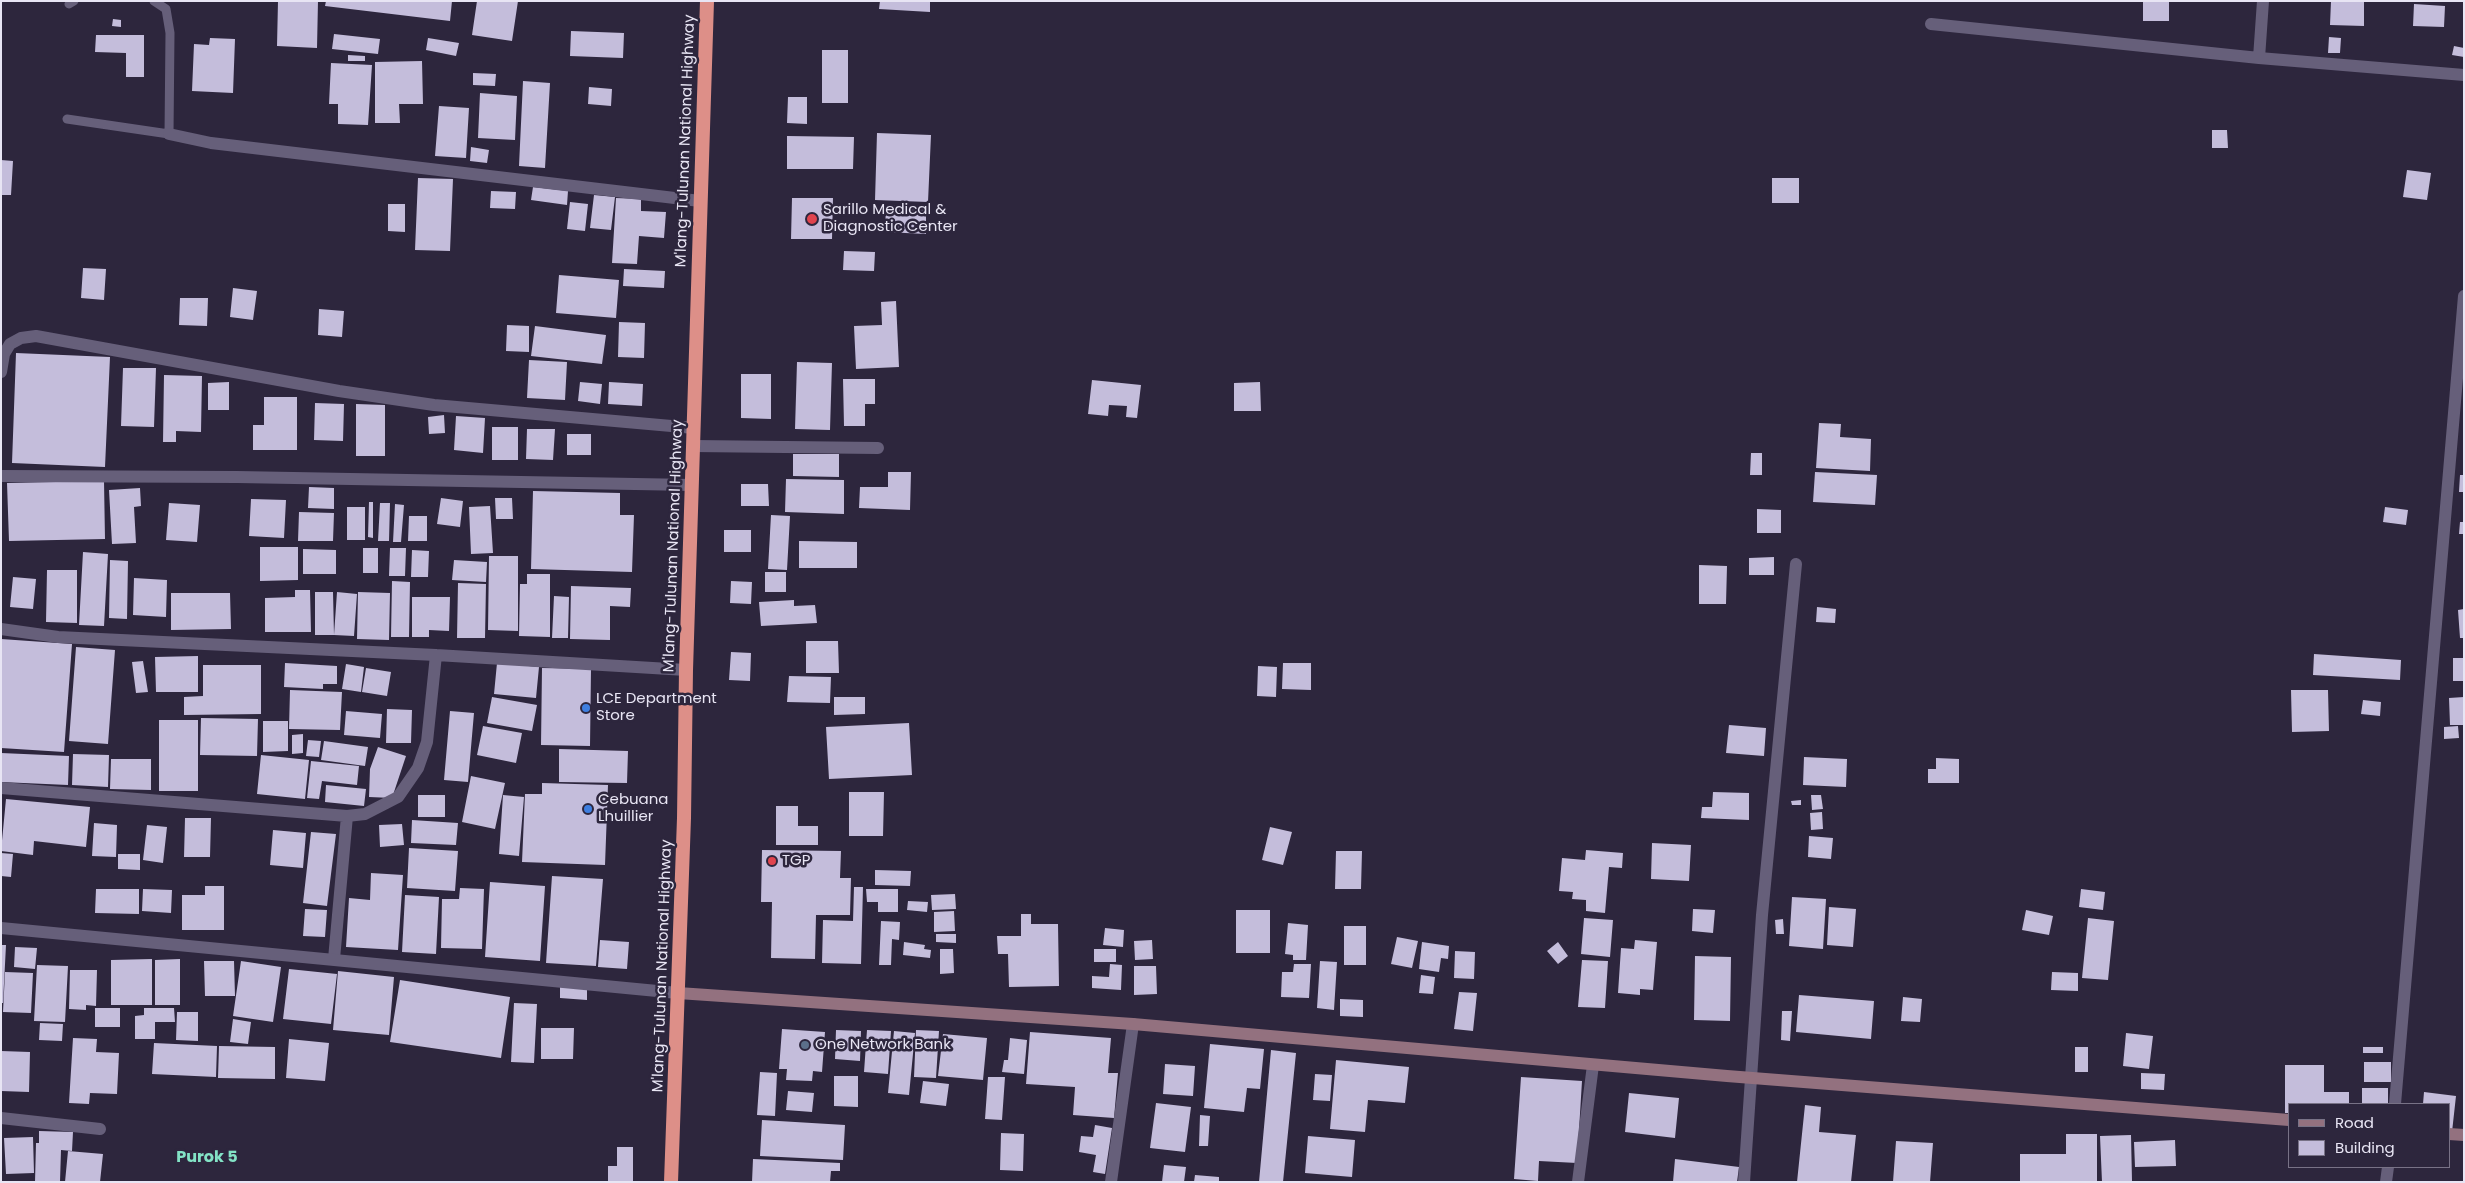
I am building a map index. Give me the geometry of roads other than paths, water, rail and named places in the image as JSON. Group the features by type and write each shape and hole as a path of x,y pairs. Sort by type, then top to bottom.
{"highway":[{"name":"M'lang-Tulunan National Highway","path":"671,1182 706,1"}],"main road":[{"path":"678,993 1133,1024 1593,1065 2288,1120"},
{"path":"2450,1134 2464,1136"}],"street":[{"path":"2259,58 2264,1"},
{"path":"1931,24 2259,58 2464,75"},
{"path":"169,134 211,143 700,201"},
{"path":"2395,1103 2464,296"},
{"path":"1,372 4,354 10,344 21,338 36,336 340,391 415,402 694,428"},
{"path":"693,446 878,448"},
{"path":"1,476 247,477 692,485"},
{"path":"1744,1182 1762,915 1796,564"},
{"path":"1,629 58,637 436,655 686,670"},
{"path":"1,788 348,816 365,814 398,797 418,768 427,742 436,655"},
{"path":"334,959 348,816"},
{"path":"1,928 678,993"},
{"path":"1111,1182 1133,1024"},
{"path":"1578,1182 1593,1065"},
{"path":"1,1118 100,1129"},
{"path":"2386,1182 2388,1168"}],"lane":[{"path":"67,119 169,134 170,33 166,9 154,1"}],"place":[{"name":"Sarillo Medical & Diagnostic Center","path":"812,219"},
{"name":"LCE Department Store","path":"586,708"},
{"name":"Cebuana Lhuillier","path":"588,809"},
{"name":"TGP","path":"772,861"},
{"name":"One Network Bank","path":"805,1045"}],"district":[{"name":"Purok 5","path":"207,1158"}]}
